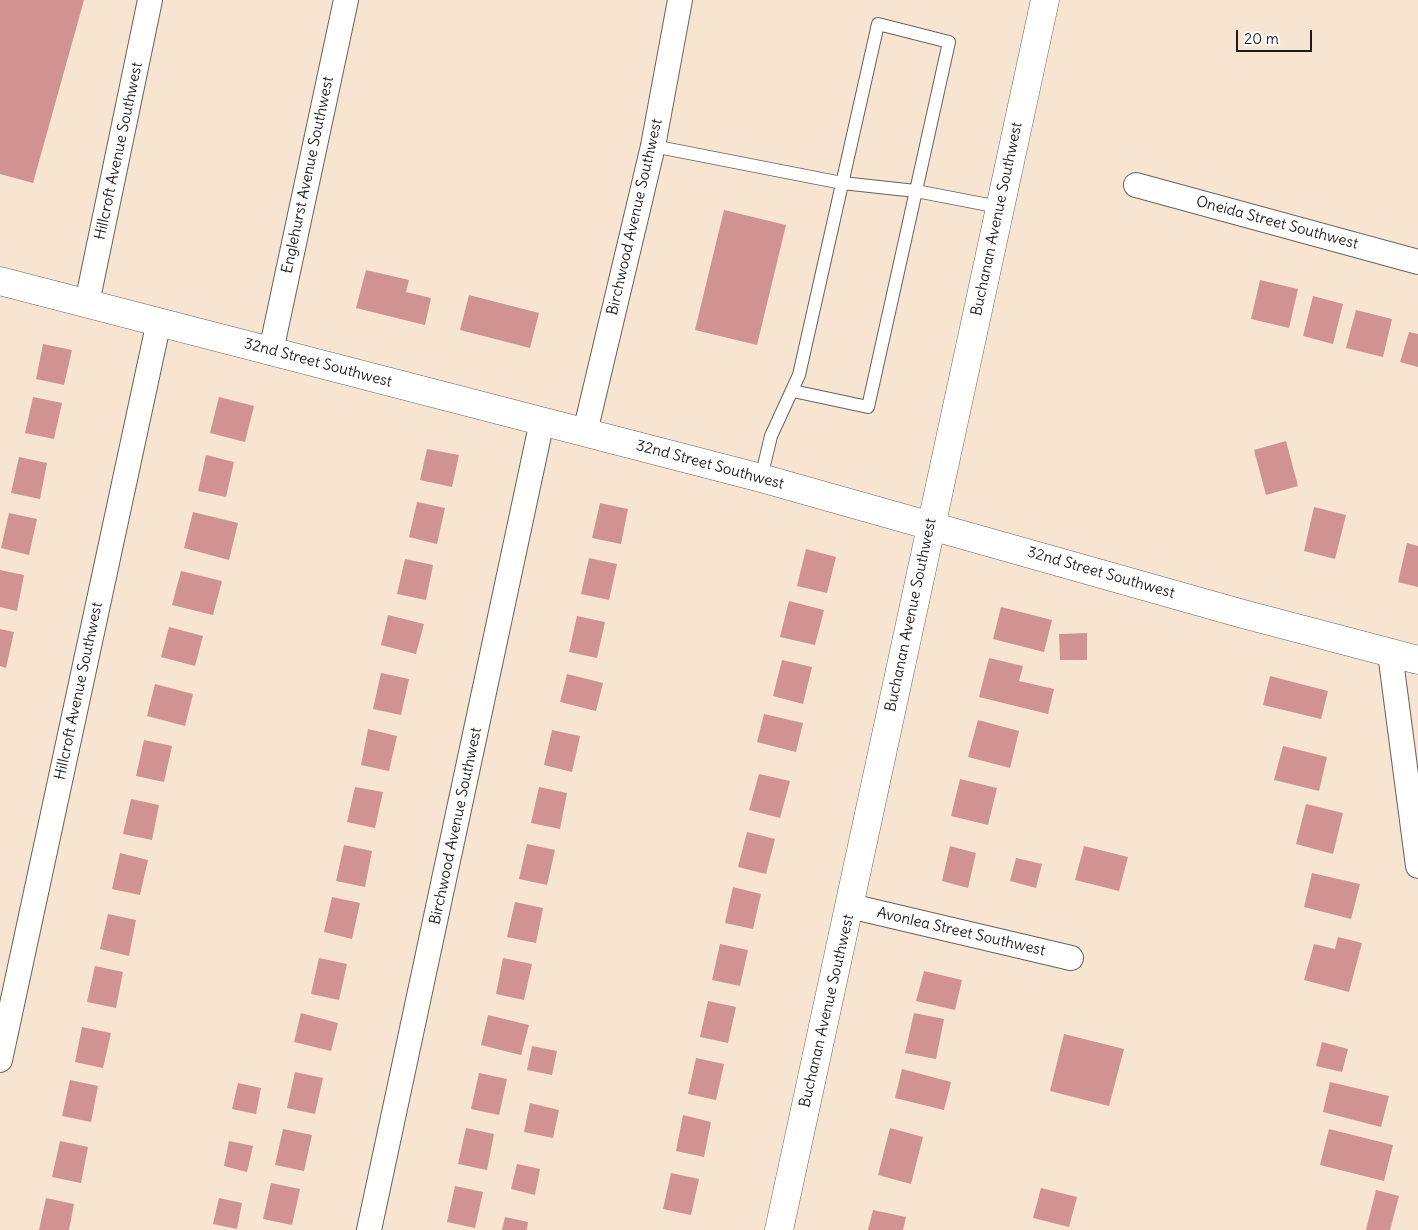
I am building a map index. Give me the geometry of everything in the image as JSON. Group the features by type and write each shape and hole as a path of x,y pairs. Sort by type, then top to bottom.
{"street":[{"name":"Hillcroft Avenue Southwest","path":"87,303 150,0"},
{"name":"Englehurst Avenue Southwest","path":"271,351 346,0"},
{"name":"Birchwood Avenue Southwest","path":"585,432 653,146 680,0"},
{"name":"Buchanan Avenue Southwest","path":"779,1230 850,906 930,524 1045,0"},
{"name":"Oneida Street Southwest","path":"1136,185 1418,262"},
{"name":"32nd Street Southwest","path":"0,280 761,478 930,524 1243,614 1418,660"},
{"name":"Hillcroft Avenue Southwest","path":"0,1060 158,321"},
{"name":"Birchwood Avenue Southwest","path":"369,1230 542,421"},
{"path":"1390,653 1418,866"},
{"name":"Avonlea Street Southwest","path":"850,906 1071,958"}],"lane":[{"path":"761,478 771,436 793,392 799,375 878,24 949,42 868,407 793,392"},
{"path":"653,146 842,183 916,191 1000,207"}],"building":[{"path":"0,0 84,0 33,183 0,174"},
{"path":"724,210 786,225 757,345 695,330"},
{"path":"366,270 409,280 406,292 431,298 425,325 356,308"},
{"path":"1260,280 1298,289 1289,328 1251,319"},
{"path":"469,295 539,313 530,348 460,330"},
{"path":"1313,296 1343,304 1333,344 1303,336"},
{"path":"1356,310 1392,319 1383,357 1346,348"},
{"path":"1409,332 1418,334 1418,367 1400,362"},
{"path":"43,344 72,350 64,385 36,379"},
{"path":"33,397 62,403 54,439 25,433"},
{"path":"219,397 254,406 245,442 210,433"},
{"path":"1286,441 1298,486 1266,495 1254,450"},
{"path":"427,449 459,455 452,487 420,480"},
{"path":"206,455 234,462 226,497 198,491"},
{"path":"19,457 47,463 40,499 11,493"},
{"path":"417,502 445,508 437,544 409,537"},
{"path":"600,503 628,509 621,544 592,538"},
{"path":"1314,507 1346,515 1335,559 1304,551"},
{"path":"193,512 238,523 229,560 184,548"},
{"path":"9,513 37,519 29,555 1,548"},
{"path":"1407,543 1418,546 1418,587 1398,582"},
{"path":"806,549 836,557 827,593 797,586"},
{"path":"589,558 617,564 609,600 581,594"},
{"path":"405,559 433,565 426,600 397,594"},
{"path":"0,570 24,575 17,611 0,607"},
{"path":"181,571 222,581 213,615 172,605"},
{"path":"789,601 824,610 815,645 780,637"},
{"path":"1001,607 1052,620 1044,652 993,639"},
{"path":"388,615 424,624 416,654 381,645"},
{"path":"577,616 605,622 597,658 569,652"},
{"path":"169,627 203,636 195,666 161,657"},
{"path":"0,629 14,632 6,668 0,666"},
{"path":"1087,633 1087,660 1060,660 1059,634"},
{"path":"989,658 1023,666 1019,681 1054,689 1048,714 979,697"},
{"path":"782,660 812,667 803,704 773,696"},
{"path":"381,673 409,679 401,715 373,709"},
{"path":"567,674 603,683 596,711 560,702"},
{"path":"1270,676 1328,691 1321,719 1263,705"},
{"path":"155,684 193,694 185,726 147,716"},
{"path":"764,714 803,723 796,752 757,742"},
{"path":"978,720 1019,731 1010,768 968,757"},
{"path":"368,729 397,736 389,771 361,765"},
{"path":"552,730 580,736 572,772 544,765"},
{"path":"144,740 172,746 164,782 136,776"},
{"path":"1283,746 1327,757 1319,791 1274,780"},
{"path":"759,774 790,781 780,818 749,810"},
{"path":"960,779 997,788 988,825 951,816"},
{"path":"355,787 383,792 375,828 347,822"},
{"path":"539,787 567,793 560,829 531,823"},
{"path":"131,799 159,805 152,840 123,834"},
{"path":"1306,804 1343,813 1333,854 1296,844"},
{"path":"747,832 775,839 766,874 738,867"},
{"path":"527,844 555,850 547,885 519,879"},
{"path":"344,845 372,851 365,887 336,881"},
{"path":"950,846 976,853 968,888 942,881"},
{"path":"1084,846 1128,857 1119,891 1075,880"},
{"path":"120,853 148,860 140,895 112,889"},
{"path":"1016,858 1042,864 1036,888 1010,881"},
{"path":"1312,873 1360,884 1351,919 1304,907"},
{"path":"733,887 761,894 753,929 725,923"},
{"path":"332,897 360,903 352,939 324,932"},
{"path":"515,902 543,908 536,943 507,937"},
{"path":"108,914 136,920 129,956 100,949"},
{"path":"1338,937 1362,943 1349,992 1304,980 1314,944 1335,949"},
{"path":"720,944 748,950 740,986 712,980"},
{"path":"319,958 347,964 339,1000 311,994"},
{"path":"503,958 532,964 524,1000 496,994"},
{"path":"95,966 123,972 116,1008 87,1002"},
{"path":"924,971 962,980 955,1010 916,1001"},
{"path":"708,1001 736,1007 728,1043 700,1037"},
{"path":"301,1013 338,1023 331,1051 294,1042"},
{"path":"914,1013 944,1019 936,1059 905,1053"},
{"path":"488,1015 529,1025 521,1055 481,1045"},
{"path":"82,1027 111,1033 103,1068 75,1062"},
{"path":"1064,1034 1124,1049 1109,1106 1050,1091"},
{"path":"1322,1042 1348,1049 1342,1072 1316,1066"},
{"path":"532,1046 557,1051 552,1075 527,1070"},
{"path":"696,1058 724,1064 716,1100 688,1094"},
{"path":"902,1069 951,1082 944,1110 895,1098"},
{"path":"295,1072 323,1078 315,1114 287,1108"},
{"path":"479,1073 507,1079 499,1115 471,1109"},
{"path":"70,1080 98,1086 91,1122 62,1116"},
{"path":"1330,1082 1389,1096 1381,1127 1323,1112"},
{"path":"238,1083 261,1088 256,1114 232,1109"},
{"path":"530,1103 559,1110 553,1138 524,1132"},
{"path":"683,1115 711,1122 704,1157 676,1151"},
{"path":"466,1128 494,1134 487,1170 458,1164"},
{"path":"890,1128 923,1137 911,1184 878,1175"},
{"path":"283,1129 312,1135 304,1171 275,1165"},
{"path":"1329,1129 1393,1145 1384,1181 1320,1165"},
{"path":"60,1141 88,1147 81,1183 52,1177"},
{"path":"229,1141 253,1146 247,1172 224,1166"},
{"path":"517,1164 540,1169 535,1195 511,1189"},
{"path":"671,1173 699,1179 691,1215 663,1209"},
{"path":"271,1183 300,1189 292,1225 263,1219"},
{"path":"455,1186 483,1192 475,1228 447,1222"},
{"path":"1041,1188 1077,1197 1069,1227 1033,1218"},
{"path":"1376,1190 1399,1196 1390,1230 1366,1230"},
{"path":"46,1198 74,1204 69,1230 39,1230"},
{"path":"219,1198 242,1203 237,1229 213,1224"},
{"path":"873,1210 906,1217 903,1230 868,1230"},
{"path":"505,1217 528,1222 527,1230 502,1230"}]}
